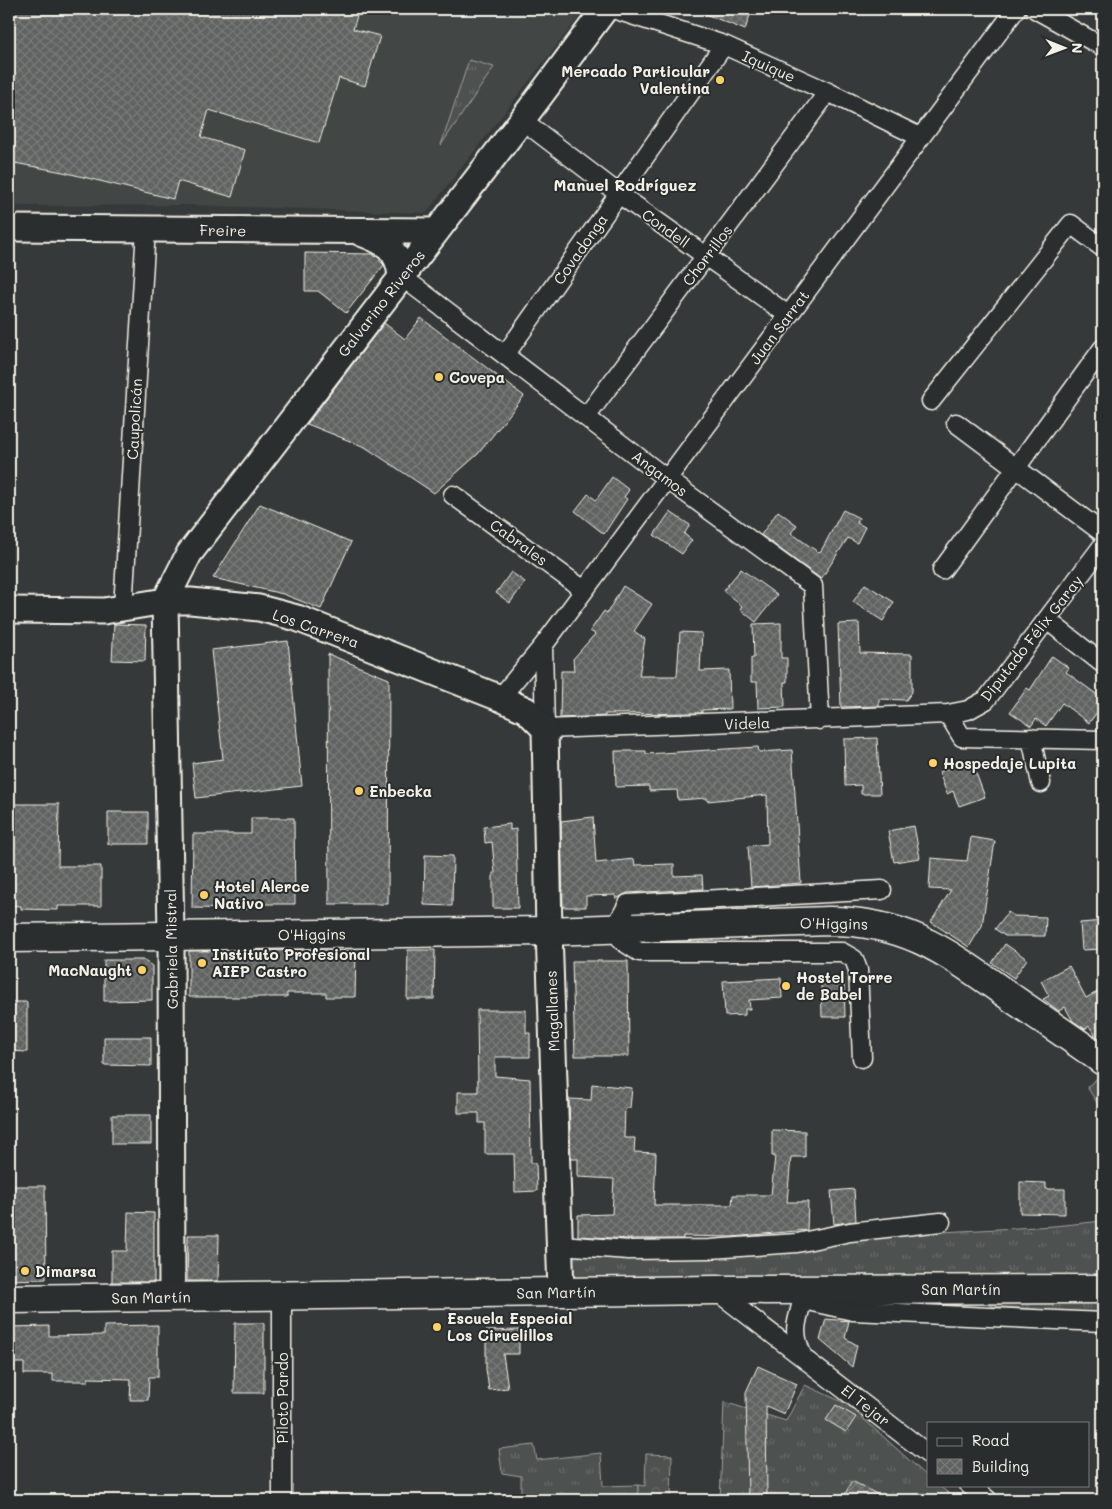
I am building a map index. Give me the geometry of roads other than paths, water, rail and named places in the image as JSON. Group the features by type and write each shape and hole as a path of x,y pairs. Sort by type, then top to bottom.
{"highway":[{"name":"O'Higgins","path":"9,938 549,931 845,921 900,930 943,950 1103,1061"},
{"name":"San Martín","path":"9,1299 715,1290 803,1294 1103,1289"}],"main road":[{"name":"Galvarino Riveros","path":"165,601 189,554 605,9"},
{"name":"Freire","path":"9,228 437,231"},
{"path":"358,231 378,240 396,254 401,276"},
{"name":"Los Carrera","path":"9,610 104,610 165,601 191,601 259,608 297,618 500,698 526,710 545,729"},
{"name":"Gabriela Mistral","path":"165,601 172,935 172,1297"},
{"name":"Magallanes","path":"545,729 549,931 561,1292"}],"street":[{"name":"Iquique","path":"612,9 724,45 828,92 920,137"},
{"name":"Juan Sarrat","path":"500,698 543,646 1016,9"},
{"path":"1035,9 1103,47"},
{"name":"Covadonga","path":"505,355 724,45"},
{"name":"Chorrillos","path":"586,418 828,92"},
{"name":"Condell","path":"522,120 619,194 788,315"},
{"path":"931,402 1071,224 1103,248"},
{"name":"Caupolicán","path":"123,608 146,229"},
{"name":"Angamos","path":"401,276 667,479 814,586 820,720"},
{"path":"942,570 1103,348"},
{"path":"956,423 1103,533"},
{"name":"Cabrales","path":"453,495 584,590"},
{"name":"Diputado Félix Garay","path":"948,714 968,710 986,700 1103,545"},
{"path":"1048,620 1103,664"},
{"path":"543,646 545,729"},
{"path":"948,714 962,737 1103,740"},
{"name":"Videla","path":"545,729 948,714"},
{"path":"1031,738 1041,783"},
{"name":"O'Higgins","path":"862,1058 858,970 854,959 842,952 638,952 622,941 615,928 628,904 882,890"},
{"path":"560,1245 629,1250 710,1249 797,1243 850,1232 942,1222"},
{"name":"El Tejar","path":"715,1290 927,1453"},
{"path":"803,1294 796,1324 799,1346 804,1357"},
{"name":"San Martín","path":"803,1294 853,1311 1103,1322"},
{"name":"Piloto Pardo","path":"282,1295 282,1500"},
{"path":"970,1486 988,1500"}],"place":[{"name":"Mercado Particular Valentina","path":"720,80"},
{"name":"Covepa","path":"439,377"},
{"name":"Hospedaje Lupita","path":"933,763"},
{"name":"Enbecka","path":"359,791"},
{"name":"Hotel Alerce Nativo","path":"204,895"},
{"name":"Instituto Profesional AIEP Castro","path":"202,963"},
{"name":"MacNaught","path":"142,970"},
{"name":"Hostel Torre de Babel","path":"786,986"},
{"name":"Dimarsa","path":"25,1271"},
{"name":"Escuela Especial Los Ciruelillos","path":"437,1327"}],"district":[{"name":"Manuel Rodríguez","path":"625,184"}]}
